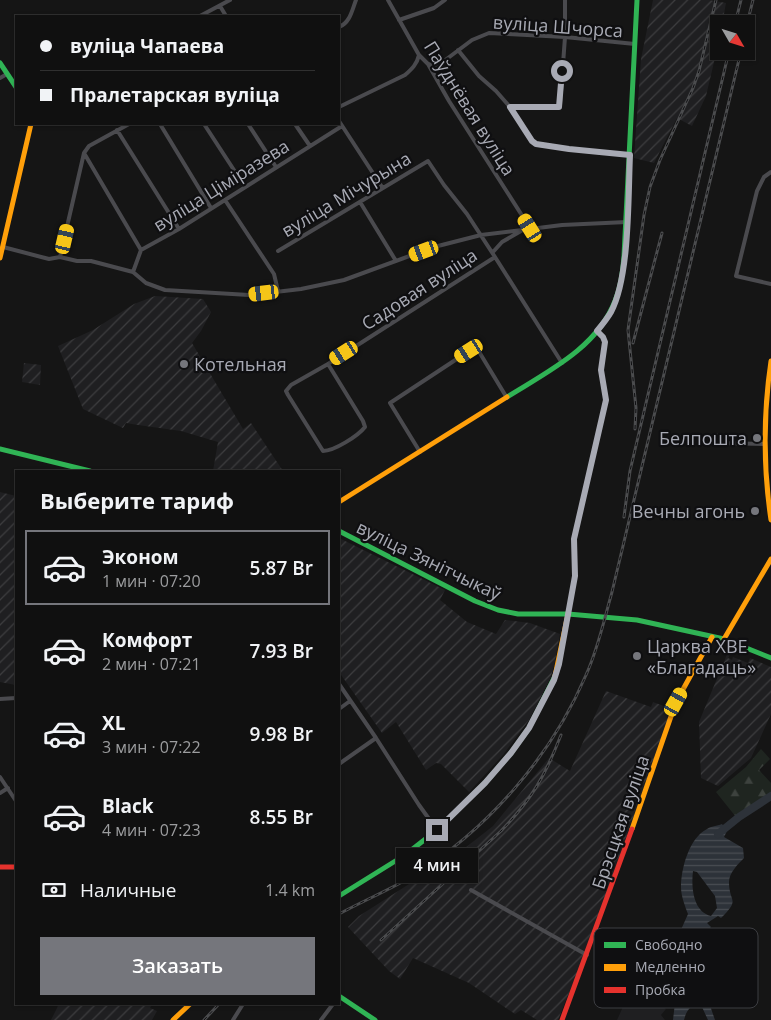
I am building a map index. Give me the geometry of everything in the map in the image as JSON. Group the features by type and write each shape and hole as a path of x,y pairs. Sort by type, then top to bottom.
{"main road":[{"path":"340,501 562,363 578,351 597,331 611,312 619,289 627,222 637,0"},
{"path":"0,63 15,86"},
{"path":"0,258 1,247 31,125"},
{"path":"771,361 765,399 764,444 766,490 771,520"},
{"path":"0,449 86,470"},
{"name":"вуліца Зянітчыкаў","path":"340,532 490,608 518,614 568,614 637,620 724,639 771,658"},
{"path":"724,639 771,559"},
{"path":"340,895 405,855 437,830 485,783 511,753 529,728 554,680 568,614"},
{"name":"Брэсцкая вуліца","path":"596,928 676,702 712,637"},
{"path":"0,868 15,867"},
{"name":"Брэсцкая вуліца","path":"562,1020 594,935"},
{"path":"340,997 375,1020"},
{"path":"173,1020 189,1005"}],"street":[{"path":"202,15 230,0"},
{"path":"340,26 349,18 356,0"},
{"name":"Паўднёвая вуліца","path":"388,0 419,55 428,64 449,101 530,228"},
{"path":"399,20 434,8 445,0"},
{"path":"510,107 559,107 565,37 565,0"},
{"path":"220,6 225,15"},
{"name":"вуліца Шчорса","path":"428,64 440,64 472,40 489,33 565,37 635,44"},
{"path":"458,50 479,76 510,107 532,141 536,144 630,155"},
{"path":"340,107 405,75 418,61 419,55"},
{"path":"0,78 7,74"},
{"path":"340,123 382,188"},
{"path":"60,257 84,153 89,146 127,125"},
{"path":"161,125 211,208"},
{"path":"205,125 245,187"},
{"path":"249,125 276,167"},
{"path":"296,125 310,146"},
{"name":"вуліца Ціміразева","path":"141,250 225,200 342,126"},
{"path":"118,130 178,228"},
{"path":"84,153 141,250 133,272"},
{"name":"вуліца Мічурына","path":"278,251 428,161 481,236"},
{"path":"771,172 764,177 757,191 736,276 771,284"},
{"path":"225,200 274,274 278,291"},
{"path":"360,202 396,261"},
{"path":"1,247 49,259 60,257 77,261 91,261 133,272 146,283 165,290 248,295 301,289 344,280 434,247 481,236 530,228 627,222"},
{"path":"492,252 502,242 523,230"},
{"path":"481,236 495,257"},
{"name":"Садовая вуліца","path":"328,364 365,427 360,433 330,451 320,448 288,396 286,391 291,385 328,364 495,257 562,363"},
{"path":"568,614 575,576 574,539 606,400 601,370 605,342 597,331"},
{"path":"420,452 390,402 469,351 478,350 507,398"},
{"path":"716,435 722,442 764,444"},
{"path":"340,686 419,806 437,830"},
{"path":"0,699 15,698"},
{"path":"340,708 350,701"},
{"path":"340,763 376,738"},
{"path":"0,777 15,798"},
{"path":"0,793 8,788"},
{"path":"471,890 587,955"},
{"path":"233,1020 242,1005"},
{"path":"321,1020 332,1005"}],"shaded area":[{"path":"653,0 709,0 726,3 724,15 710,15 710,60 715,60 706,96 692,126 677,118 654,163 634,158 641,59"},
{"path":"155,296 203,299 211,312 192,343 243,429 251,423 282,470 213,470 218,442 181,431 126,423 123,428 83,409 58,346 93,330 134,304"},
{"path":"24,363 41,365 40,385 22,382"},
{"path":"0,492 15,496 15,685 0,682"},
{"path":"340,538 445,590 440,600 467,622 496,634 505,620 530,623 560,634 550,679 529,720 503,755 469,792 441,764 436,763 426,770 396,722 382,733 340,673"},
{"path":"728,652 731,653 728,658 732,660 733,657 748,663 750,658 771,667 771,714 751,758 718,786 701,778 699,722"},
{"path":"606,691 651,707 653,702 672,709 584,956 558,1020 537,1020 521,1010 515,1014 469,983 413,958 400,979 389,971 348,927 359,916 446,863 493,826 549,758 570,771"},
{"path":"722,824 727,831 724,837 743,848 744,858 734,869 729,879 731,907 721,918 718,916 707,923 711,927 710,928 682,928 688,914 681,890 684,863 695,839 709,828","holes":["693,871 697,872 715,896 717,908 711,916 705,914 700,910 694,898"]},
{"path":"58,1005 152,1005 150,1008 157,1011 152,1020 51,1020"},
{"path":"622,1008 666,1009 661,1015 665,1020 617,1020"},
{"path":"674,1008 690,1008 684,1020 673,1020"},
{"path":"702,1008 711,1008 715,1020 708,1020"}],"green space":[{"path":"761,749 770,759 759,770 771,783 771,793 736,817 716,792 746,767"}],"waterway":[{"path":"718,834 739,817 771,796"}],"railway":[{"path":"635,429 636,408 628,330 644,215 650,187 660,160 699,71 716,0"},
{"path":"737,15 741,0"},
{"path":"749,15 753,0"},
{"path":"624,517 630,471 727,60"},
{"path":"340,914 413,876 467,836 514,789 536,762 572,705 590,665 612,592 739,60"},
{"path":"633,343 662,233"},
{"path":"381,940 512,819 537,786 561,735"},
{"path":"204,1020 218,1005"}],"traffic: fast":[{"path":"507,397 554,368 583,345 607,318 617,296 624,256 637,0"},
{"path":"0,63 15,86"},
{"path":"0,449 86,470"},
{"path":"340,532 475,601 498,610 518,614 568,614 637,620 724,639 771,658"},
{"path":"340,895 405,855 437,830 485,783 511,753 529,728 555,676"},
{"path":"340,997 375,1020"}],"traffic: slow":[{"path":"0,258 31,125"},
{"path":"771,361 766,401 765,440 766,480 771,520"},
{"path":"340,501 507,397"},
{"path":"724,639 771,559"},
{"path":"555,676 568,614"},
{"path":"632,829 676,702 712,637"},
{"path":"173,1020 189,1005"}],"traffic: jam":[{"path":"596,928 632,829"},
{"path":"0,867 15,867"},
{"path":"562,1020 594,933"}],"place":[{"name":"Котельная","path":"184,364"},
{"name":"Белпошта","path":"757,438"},
{"name":"Вечны агонь","path":"755,511"},
{"name":"Царква ХВЕ «Благадаць»","path":"637,656"}],"route":[{"path":"437,830 466,803 511,753 529,728 554,680 559,664 575,576 574,539 606,400 601,370 605,342 597,331 611,312 619,289 627,222 630,155 536,144 532,141 510,107 559,107 562,71"}]}
